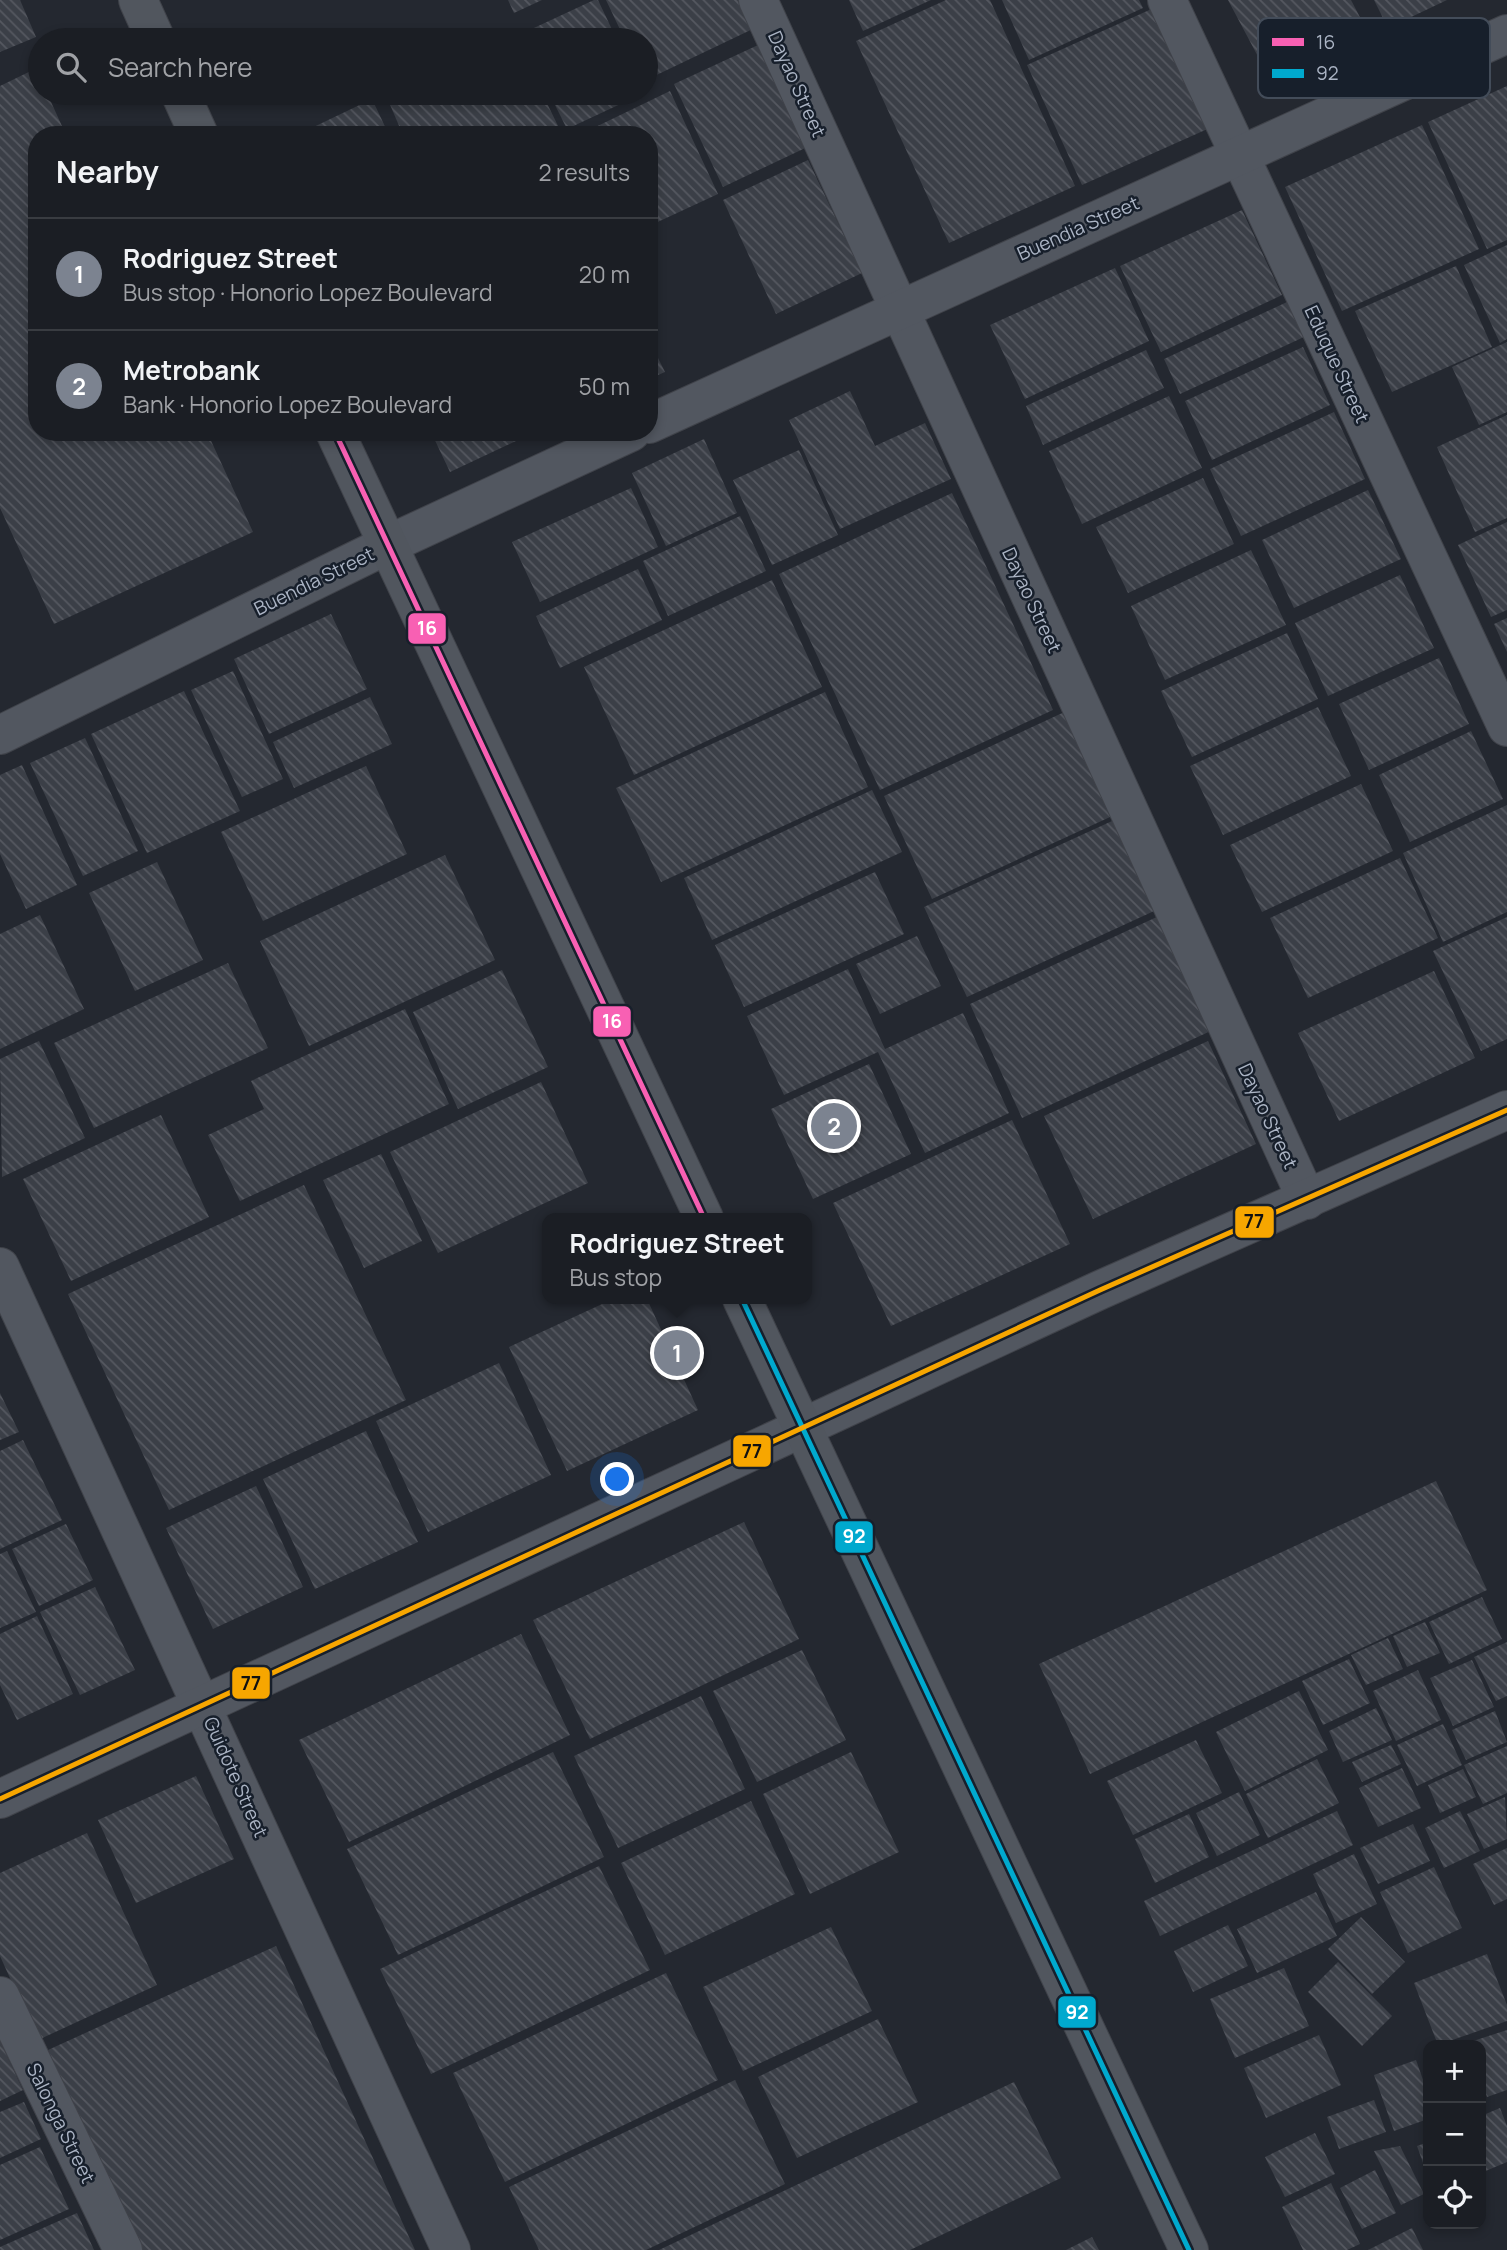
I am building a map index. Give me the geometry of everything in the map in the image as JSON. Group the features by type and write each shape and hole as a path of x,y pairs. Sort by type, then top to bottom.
{"main road":[{"path":"138,0 151,28"},
{"path":"185,105 195,126"},
{"path":"339,441 702,1213"},
{"path":"744,1304 1189,2250"}],"street":[{"name":"Dayao Street","path":"758,0 1307,1200"},
{"name":"Eduque Street","path":"1167,0 1507,727"},
{"name":"Buendia Street","path":"1490,42 1507,34"},
{"name":"Buendia Street","path":"658,420 1365,98"},
{"name":"Buendia Street","path":"0,735 387,545 612,441"},
{"path":"0,1799 1100,1290 1507,1110"},
{"name":"Guidote Street","path":"0,1266 204,1706 451,2250"},
{"name":"Salonga Street","path":"0,1996 122,2250"}],"building":[{"path":"0,0 20,0 32,28 28,28 28,40 0,52"},
{"path":"508,0 542,0 514,13"},
{"path":"598,0 611,28 534,28"},
{"path":"606,0 745,0 757,27 658,74 658,28 619,28"},
{"path":"849,0 931,0 863,31"},
{"path":"946,0 990,0 1075,186 949,243 856,41"},
{"path":"1002,0 1139,0 1143,8 1029,60"},
{"path":"1228,0 1351,0 1360,18 1258,18 1258,57"},
{"path":"1374,0 1447,0 1409,18 1383,18"},
{"path":"1156,7 1212,127 1082,185 1027,65"},
{"path":"769,40 818,142 723,187 674,84"},
{"path":"28,72 28,105 52,105 62,126 28,126 28,441 211,441 253,532 54,624 0,508 0,86"},
{"path":"1507,86 1507,240 1487,249 1428,122 1481,98 1490,98 1490,94"},
{"path":"670,91 718,194 658,222 658,126 598,126 641,105 658,105 658,97"},
{"path":"360,105 375,105 385,126 316,126"},
{"path":"390,105 548,105 558,126 399,126"},
{"path":"555,105 618,105 573,126 566,126"},
{"path":"1422,125 1479,249 1342,311 1285,187"},
{"path":"808,160 862,273 776,314 723,200"},
{"path":"1242,210 1282,295 1161,352 1120,266"},
{"path":"1507,245 1507,339 1500,343 1464,265"},
{"path":"1456,266 1492,347 1392,392 1355,311"},
{"path":"1115,268 1149,341 1025,399 990,325"},
{"path":"1287,302 1304,337 1180,394 1164,359"},
{"path":"1507,342 1507,412 1479,425 1452,367"},
{"path":"1303,347 1330,405 1212,460 1185,401"},
{"path":"1146,350 1164,388 1043,445 1026,406"},
{"path":"658,358 665,372 658,375"},
{"path":"850,391 875,446 925,423 951,479 840,529 789,420"},
{"path":"1169,396 1202,468 1082,524 1049,451"},
{"path":"1334,412 1365,479 1241,536 1210,469"},
{"path":"1507,415 1507,518 1475,532 1437,447"},
{"path":"704,439 737,513 666,546 632,473"},
{"path":"435,441 516,441 450,472"},
{"path":"799,450 838,535 772,565 733,480"},
{"path":"1203,478 1234,544 1128,593 1096,527"},
{"path":"631,488 658,547 540,602 512,542"},
{"path":"1368,490 1401,559 1294,608 1262,540"},
{"path":"952,493 1053,710 880,790 779,574"},
{"path":"740,516 766,571 668,616 643,561"},
{"path":"1507,522 1507,610 1491,617 1458,545"},
{"path":"1251,550 1286,625 1165,680 1131,606"},
{"path":"638,569 662,620 560,668 536,616"},
{"path":"1400,575 1434,648 1328,696 1295,623"},
{"path":"772,580 822,687 634,775 584,667"},
{"path":"331,614 367,689 269,734 234,659"},
{"path":"1507,618 1507,652 1494,624"},
{"path":"1287,633 1318,699 1192,757 1161,691"},
{"path":"1439,658 1469,724 1369,770 1339,704"},
{"path":"233,671 283,779 242,797 191,690"},
{"path":"184,691 240,811 147,853 91,734"},
{"path":"825,692 868,787 661,882 616,788"},
{"path":"370,697 392,744 294,788 273,742"},
{"path":"1318,707 1351,776 1223,835 1190,766"},
{"path":"1073,708 1121,812 932,899 884,796"},
{"path":"1471,731 1503,799 1410,842 1379,775"},
{"path":"85,738 138,851 83,876 30,763"},
{"path":"22,765 77,885 26,909 0,854 0,775"},
{"path":"366,766 407,854 263,921 221,832"},
{"path":"1361,784 1393,851 1262,912 1230,845"},
{"path":"872,790 902,852 712,940 684,878"},
{"path":"1507,805 1507,912 1443,942 1403,853"},
{"path":"1123,816 1165,906 967,997 924,907"},
{"path":"445,855 495,960 309,1046 260,941"},
{"path":"1400,858 1438,938 1308,998 1270,918"},
{"path":"157,862 203,960 135,991 89,893"},
{"path":"875,872 904,934 744,1007 715,945"},
{"path":"40,915 84,1009 0,1049 0,934"},
{"path":"1161,915 1215,1029 1022,1118 970,1004"},
{"path":"1507,917 1507,1039 1481,1051 1433,951"},
{"path":"917,936 941,986 880,1014 856,964"},
{"path":"228,963 268,1048 94,1128 54,1043"},
{"path":"848,969 885,1049 963,1013 1009,1113 925,1153 878,1052 784,1095 747,1016"},
{"path":"502,970 548,1067 458,1109 413,1012"},
{"path":"1434,971 1475,1058 1339,1121 1298,1033"},
{"path":"405,1009 449,1104 240,1201 208,1135 264,1109 251,1081"},
{"path":"39,1041 85,1138 2,1177 0,1059"},
{"path":"1208,1041 1256,1144 1093,1219 1044,1116"},
{"path":"869,1064 911,1154 813,1199 771,1109"},
{"path":"541,1082 588,1183 438,1253 390,1152"},
{"path":"161,1115 209,1217 71,1281 23,1179"},
{"path":"1012,1120 1070,1244 891,1326 833,1203"},
{"path":"381,1154 422,1241 364,1268 323,1180"},
{"path":"304,1185 406,1400 169,1510 68,1294"},
{"path":"602,1304 649,1304 698,1410 567,1471 509,1347"},
{"path":"499,1363 551,1475 428,1532 376,1421"},
{"path":"0,1393 19,1432 0,1440"},
{"path":"366,1431 418,1542 315,1589 263,1479"},
{"path":"23,1440 62,1520 0,1549 0,1451"},
{"path":"1436,1481 1487,1590 1090,1774 1039,1664"},
{"path":"256,1486 303,1587 213,1629 166,1528"},
{"path":"744,1522 799,1639 590,1739 533,1620"},
{"path":"66,1524 93,1580 39,1606 12,1549"},
{"path":"7,1551 36,1612 0,1628 0,1554"},
{"path":"95,1587 135,1670 80,1695 40,1612"},
{"path":"1482,1597 1502,1639 1449,1664 1429,1622"},
{"path":"37,1616 73,1694 17,1720 0,1685 0,1634"},
{"path":"1425,1622 1440,1653 1407,1667 1393,1636"},
{"path":"521,1634 570,1735 349,1842 299,1740"},
{"path":"1388,1638 1403,1669 1366,1685 1351,1655"},
{"path":"1507,1642 1507,1696 1496,1701 1474,1657"},
{"path":"802,1650 846,1740 757,1782 713,1691"},
{"path":"1349,1659 1370,1703 1323,1725 1302,1681"},
{"path":"1472,1660 1494,1707 1453,1726 1430,1678"},
{"path":"1418,1670 1441,1720 1396,1741 1373,1691"},
{"path":"1299,1691 1328,1750 1245,1791 1216,1732"},
{"path":"701,1696 745,1789 618,1848 574,1756"},
{"path":"1376,1708 1392,1740 1343,1762 1329,1731"},
{"path":"1495,1711 1507,1742 1466,1760 1452,1730"},
{"path":"1443,1724 1462,1765 1417,1786 1397,1745"},
{"path":"1196,1740 1222,1793 1133,1835 1107,1781"},
{"path":"1391,1745 1401,1764 1362,1782 1352,1762"},
{"path":"1507,1746 1507,1793 1483,1804 1464,1765"},
{"path":"553,1752 604,1857 398,1955 347,1849"},
{"path":"851,1752 899,1852 810,1894 763,1794"},
{"path":"1317,1759 1339,1803 1268,1838 1246,1794"},
{"path":"1402,1768 1421,1808 1378,1827 1359,1788"},
{"path":"1463,1769 1476,1797 1440,1813 1428,1785"},
{"path":"196,1776 234,1859 136,1903 98,1820"},
{"path":"1239,1792 1260,1835 1217,1856 1196,1813"},
{"path":"1505,1797 1507,1839 1484,1849 1467,1814"},
{"path":"751,1801 795,1894 665,1955 621,1863"},
{"path":"1337,1811 1353,1845 1160,1936 1144,1901"},
{"path":"1460,1811 1480,1851 1444,1868 1425,1828"},
{"path":"1189,1814 1209,1857 1155,1883 1135,1839"},
{"path":"1413,1824 1430,1861 1378,1884 1360,1848"},
{"path":"87,1833 157,1985 38,2040 0,1956 0,1873"},
{"path":"1507,1848 1507,1899 1494,1905 1473,1864"},
{"path":"1354,1854 1377,1904 1336,1923 1313,1874"},
{"path":"599,1866 650,1970 431,2074 380,1969"},
{"path":"1434,1867 1462,1928 1408,1953 1380,1892"},
{"path":"1316,1892 1337,1936 1257,1973 1237,1929"},
{"path":"1361,1917 1405,1962 1372,1994 1328,1949"},
{"path":"1228,1925 1248,1966 1193,1992 1174,1951"},
{"path":"831,1927 872,2011 743,2071 703,1987"},
{"path":"276,1946 415,2250 140,2250 48,2050"},
{"path":"1487,1954 1507,2005 1507,2021 1452,2040 1436,2040 1414,1983"},
{"path":"1338,1962 1392,2016 1362,2046 1308,1992"},
{"path":"1284,1968 1309,2026 1235,2058 1210,1999"},
{"path":"666,1973 718,2080 505,2182 453,2073"},
{"path":"878,2019 918,2102 797,2158 758,2077"},
{"path":"1507,2030 1507,2090 1487,2097 1486,2040 1476,2040"},
{"path":"1319,2035 1341,2085 1266,2118 1244,2068"},
{"path":"0,2041 23,2090 0,2101"},
{"path":"1416,2060 1423,2080 1423,2121 1394,2131 1374,2075"},
{"path":"735,2080 785,2184 646,2250 539,2250 509,2187"},
{"path":"1014,2082 1061,2178 910,2250 659,2250"},
{"path":"1374,2100 1386,2132 1339,2149 1327,2117"},
{"path":"24,2102 41,2139 0,2158 0,2112"},
{"path":"1500,2108 1507,2126 1507,2162 1486,2171 1486,2166 1486,2114"},
{"path":"1315,2133 1335,2174 1285,2197 1265,2157"},
{"path":"1423,2144 1423,2163 1417,2146"},
{"path":"1400,2146 1423,2194 1401,2205 1374,2151"},
{"path":"40,2147 69,2209 0,2240 0,2165"},
{"path":"1375,2170 1396,2213 1362,2229 1340,2188"},
{"path":"1331,2183 1360,2244 1347,2250 1303,2250 1282,2207"},
{"path":"77,2213 94,2250 0,2250 0,2247"},
{"path":"1412,2228 1423,2250 1368,2250"},
{"path":"1092,2237 1099,2250 1066,2250"}],"transit line":[{"name":"16","path":"339,441 702,1213"},
{"name":"77","path":"0,1799 1100,1290 1507,1110"},
{"name":"92","path":"744,1304 1189,2250"}],"place":[{"name":"Metrobank","path":"834,1126"},
{"name":"Rodriguez Street","path":"677,1353"}]}
